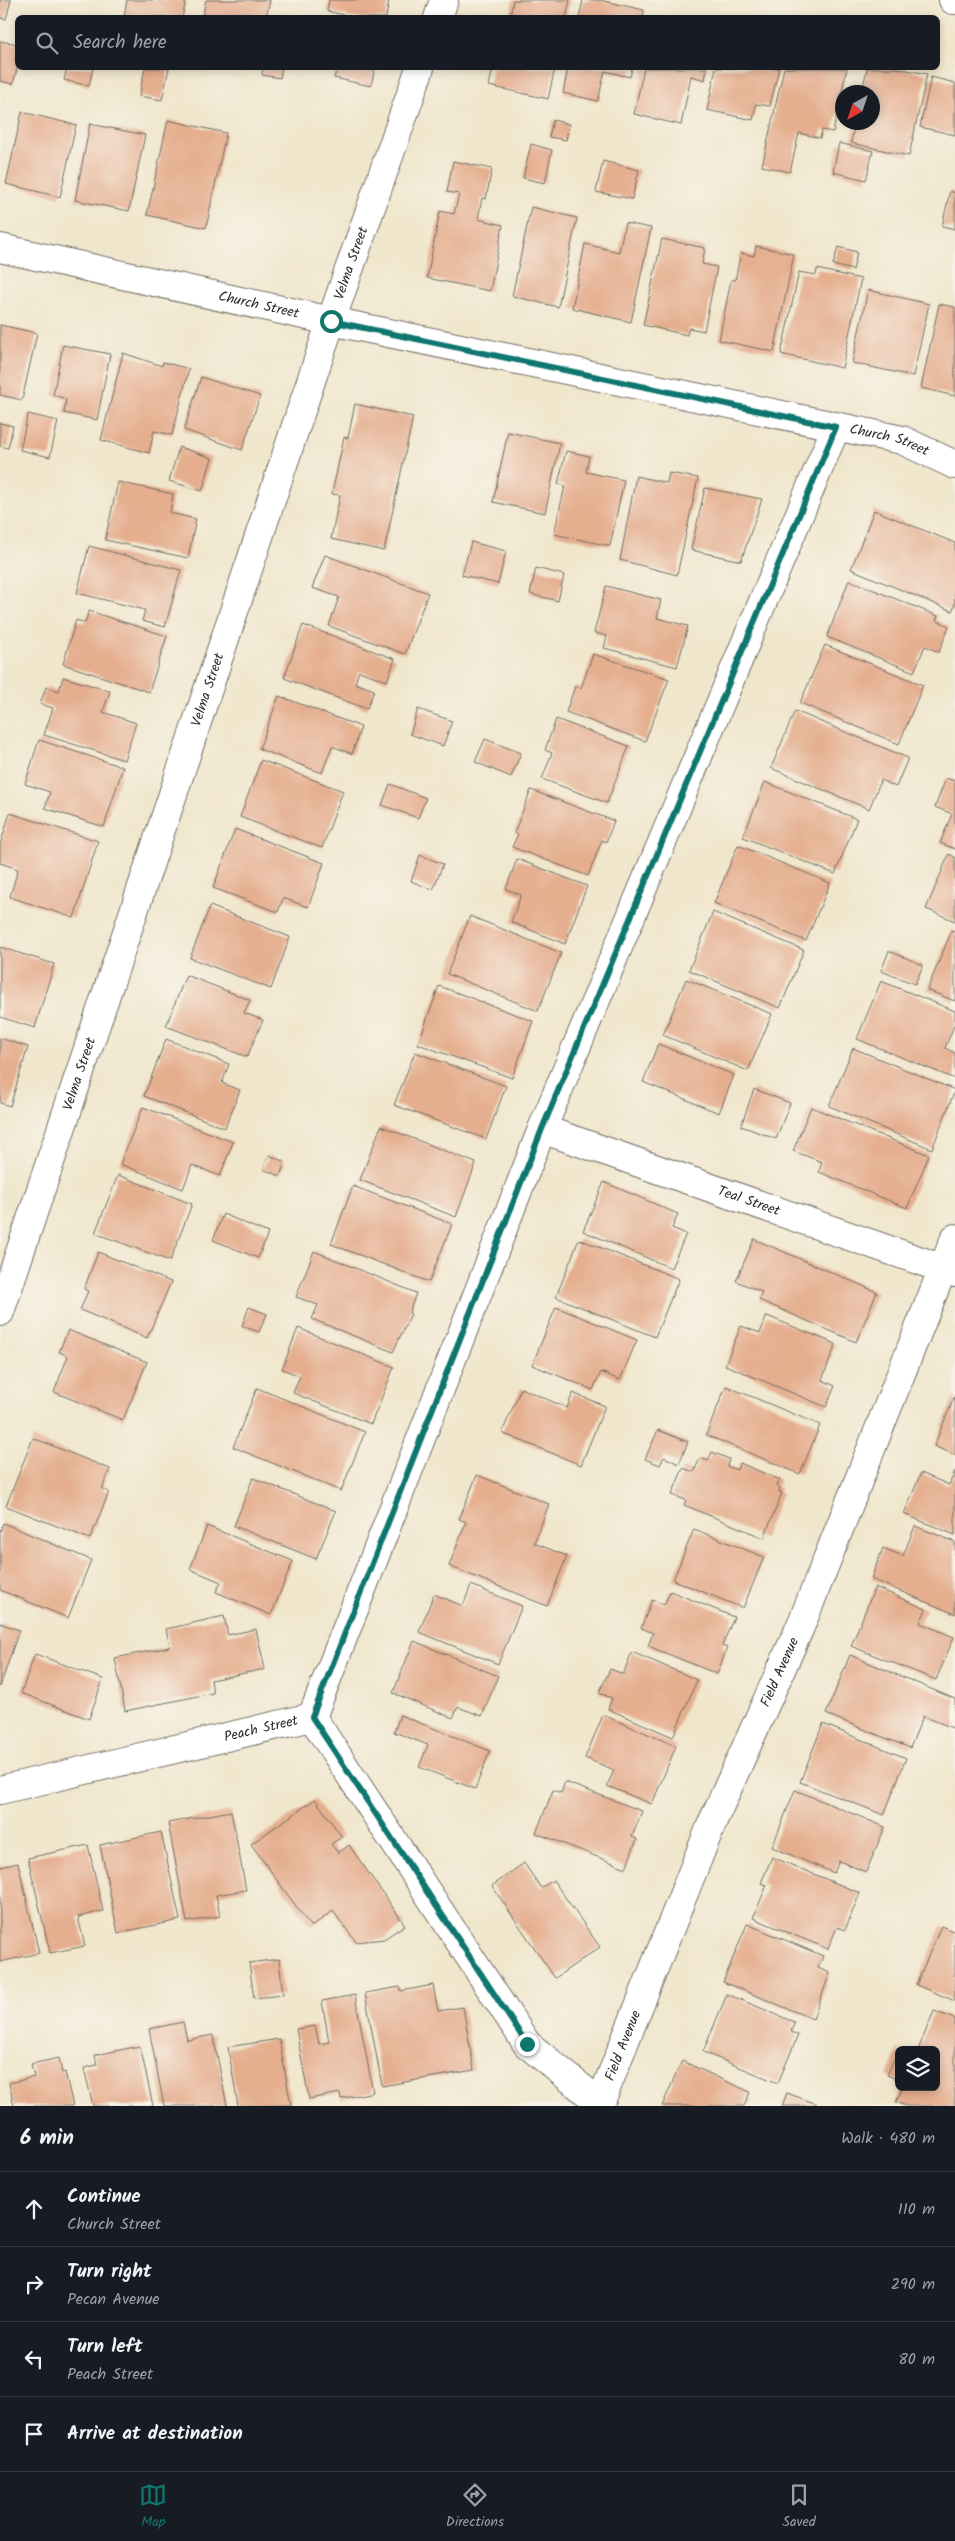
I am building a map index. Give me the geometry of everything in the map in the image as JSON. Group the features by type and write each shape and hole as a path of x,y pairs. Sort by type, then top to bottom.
{"street":[{"path":"439,15 444,0"},
{"name":"Velma Street","path":"0,1312 331,321 419,70"},
{"name":"Church Street","path":"0,248 331,321 902,440 955,464"},
{"path":"312,1717 542,1129 836,427"},
{"name":"Teal Street","path":"542,1129 949,1271"},
{"name":"Field Avenue","path":"594,2105 712,1823 801,1625 949,1271 955,1238"},
{"name":"Peach Street","path":"0,1790 312,1717 527,2044 594,2105"}],"building":[{"path":"0,0 11,0 6,19 0,18"},
{"path":"127,0 186,0 183,15 124,15"},
{"path":"206,0 270,0 267,15 203,15"},
{"path":"329,0 389,0 386,15 344,15 327,11"},
{"path":"513,0 570,0 567,15 510,15"},
{"path":"583,0 600,0 644,10 643,15 580,15"},
{"path":"0,41 15,44 15,70 17,70 13,84 0,81"},
{"path":"66,70 93,70 89,86 64,80"},
{"path":"145,70 169,70 162,100 139,96"},
{"path":"263,70 282,70 280,78 262,75"},
{"path":"336,70 375,70 371,86 334,78"},
{"path":"493,70 555,70 548,99 489,86"},
{"path":"568,70 632,70 630,77 605,71 598,101 563,93"},
{"path":"644,70 707,70 705,80 691,76 681,125 634,114"},
{"path":"716,70 779,70 770,106 756,104 753,120 707,110"},
{"path":"784,70 847,70 843,85 835,85 835,123 833,132 822,130 820,138 799,133 790,172 762,166"},
{"path":"867,70 907,70 927,74 909,156 851,143 853,130 880,130 880,85 863,85"},
{"path":"931,77 955,83 955,135 920,127"},
{"path":"22,112 76,125 60,197 6,184"},
{"path":"168,120 226,133 206,228 147,215"},
{"path":"553,120 569,124 566,140 549,137"},
{"path":"90,124 145,135 129,211 75,200"},
{"path":"839,143 873,151 866,180 833,172"},
{"path":"531,144 552,150 545,183 523,178"},
{"path":"453,161 492,169 486,199 482,198 478,219 503,225 490,291 427,278 440,211 454,214 459,194 447,192"},
{"path":"603,161 639,170 632,199 596,192"},
{"path":"950,191 955,193 955,229 942,226"},
{"path":"531,207 577,218 558,307 512,296"},
{"path":"625,223 651,228 631,322 572,308 585,244 619,252"},
{"path":"662,239 705,248 702,264 717,267 704,331 689,328 687,335 643,325"},
{"path":"756,246 794,254 774,352 719,340 731,280 735,280 741,253 754,256"},
{"path":"838,247 857,252 853,270 833,265"},
{"path":"817,269 861,279 842,368 781,354 799,272 816,275"},
{"path":"868,290 929,304 913,376 852,363"},
{"path":"939,304 955,307 955,396 921,388"},
{"path":"0,325 37,333 22,400 0,395"},
{"path":"63,345 110,354 97,420 64,413 66,399 53,395"},
{"path":"123,353 162,366 163,362 189,369 172,435 154,431 149,453 101,440"},
{"path":"201,377 260,396 242,450 184,430"},
{"path":"355,404 413,417 384,551 331,539 340,495 332,494 344,437 348,438"},
{"path":"28,414 58,421 50,457 20,450"},
{"path":"0,423 13,426 8,448 0,446"},
{"path":"508,432 560,443 545,513 493,502"},
{"path":"179,447 212,458 202,491 169,481"},
{"path":"566,451 589,456 586,472 624,480 610,546 554,534 565,486 558,484"},
{"path":"669,473 698,478 677,575 620,560 636,476 667,483"},
{"path":"118,482 173,494 170,513 196,519 188,558 105,540"},
{"path":"705,488 762,499 741,561 691,550"},
{"path":"874,510 955,543 955,604 952,611 851,569"},
{"path":"471,542 506,551 498,584 462,575"},
{"path":"89,546 181,570 165,627 142,621 145,610 77,593"},
{"path":"325,555 428,593 405,654 329,626 339,597 312,588"},
{"path":"536,568 564,575 558,601 530,594"},
{"path":"849,580 938,616 936,620 949,626 939,652 925,646 914,672 827,637"},
{"path":"606,586 661,600 657,618 688,626 677,667 604,648 607,636 594,633"},
{"path":"89,611 167,636 149,692 63,664 76,620 85,623"},
{"path":"303,625 395,659 387,681 359,671 355,683 374,690 367,709 284,678"},
{"path":"825,645 923,685 899,744 800,703"},
{"path":"593,654 669,679 645,741 566,712 575,686 581,688"},
{"path":"63,677 110,691 103,712 136,723 124,760 44,735 53,708 40,704 46,687 59,691"},
{"path":"279,696 361,727 352,754 332,746 322,773 259,749"},
{"path":"418,709 452,721 443,746 410,734"},
{"path":"795,711 908,758 896,787 881,780 869,809 771,768"},
{"path":"556,719 629,746 607,803 542,779 552,753 545,750"},
{"path":"485,739 521,753 511,777 475,762"},
{"path":"39,740 123,767 104,827 45,808 50,792 25,784"},
{"path":"261,760 343,791 322,848 240,817"},
{"path":"946,778 955,781 955,849 940,843 952,814 935,807"},
{"path":"765,782 857,819 835,874 743,837"},
{"path":"390,784 426,798 418,818 382,805"},
{"path":"531,790 614,821 606,842 602,840 588,876 512,847 518,834 514,833"},
{"path":"10,813 98,841 74,918 10,897 18,869 0,863 0,845"},
{"path":"235,829 324,863 308,907 283,898 278,912 213,888"},
{"path":"738,845 830,883 806,941 714,903"},
{"path":"949,854 955,857 955,921 926,909"},
{"path":"420,855 443,864 433,890 411,881"},
{"path":"517,859 587,886 565,944 511,922 521,895 506,889"},
{"path":"210,906 290,937 271,989 190,958"},
{"path":"713,912 804,950 780,1008 689,970"},
{"path":"470,916 561,953 538,1011 447,974"},
{"path":"952,930 955,931 955,1001 927,990"},
{"path":"0,947 54,964 35,1028 0,1017"},
{"path":"889,951 923,965 915,984 881,971"},
{"path":"186,975 250,1000 244,1013 263,1020 247,1057 166,1026"},
{"path":"686,979 772,1014 748,1071 663,1035"},
{"path":"881,981 955,1011 955,1023 945,1048 955,1053 955,1079 857,1039"},
{"path":"439,986 533,1021 512,1078 418,1044"},
{"path":"0,1038 28,1047 10,1106 0,1103"},
{"path":"166,1039 229,1064 222,1083 240,1090 225,1128 144,1096"},
{"path":"658,1044 734,1075 719,1113 643,1082"},
{"path":"853,1048 955,1090 932,1149 829,1106"},
{"path":"415,1052 506,1086 486,1139 394,1105"},
{"path":"754,1089 790,1103 776,1139 741,1126"},
{"path":"143,1107 233,1142 220,1176 192,1165 183,1189 120,1164"},
{"path":"811,1107 929,1155 907,1208 819,1172 822,1162 793,1151"},
{"path":"381,1126 476,1163 456,1217 360,1180"},
{"path":"269,1155 285,1162 280,1176 263,1169"},
{"path":"118,1175 192,1204 170,1261 95,1233"},
{"path":"604,1182 678,1214 672,1228 686,1234 671,1268 583,1231"},
{"path":"353,1186 452,1224 429,1282 331,1244"},
{"path":"223,1214 268,1233 258,1258 213,1240"},
{"path":"579,1239 679,1279 655,1337 556,1297"},
{"path":"754,1239 877,1292 856,1342 759,1300 762,1292 736,1281"},
{"path":"314,1251 416,1293 409,1313 411,1314 393,1352 312,1319 318,1305 296,1297"},
{"path":"98,1252 171,1282 147,1338 80,1310 88,1291 84,1289"},
{"path":"249,1307 267,1314 259,1332 242,1326"},
{"path":"556,1307 637,1340 620,1380 601,1372 593,1390 532,1365"},
{"path":"767,1316 836,1344 822,1380 835,1386 826,1407 725,1365 741,1326 760,1333"},
{"path":"298,1328 394,1367 371,1424 293,1393 300,1376 282,1369"},
{"path":"68,1330 147,1362 123,1420 54,1392 68,1356 59,1352"},
{"path":"726,1386 820,1425 800,1474 706,1435"},
{"path":"257,1388 365,1432 341,1491 233,1447"},
{"path":"521,1388 567,1408 573,1393 605,1406 581,1465 502,1433"},
{"path":"955,1395 955,1455 934,1446"},
{"path":"658,1430 688,1442 679,1464 664,1457 660,1465 645,1459"},
{"path":"33,1438 110,1469 102,1489 109,1492 90,1539 6,1506"},
{"path":"712,1452 729,1459 727,1466 737,1470 740,1463 780,1480 777,1486 780,1488 779,1492 782,1493 764,1538 684,1505 686,1500 672,1495 683,1468 694,1472 700,1458 708,1461"},
{"path":"955,1471 955,1535 904,1514 921,1473 949,1485"},
{"path":"477,1475 549,1504 534,1543 567,1556 547,1606 449,1566 466,1522 459,1519"},
{"path":"253,1478 336,1511 316,1559 234,1526"},
{"path":"3,1523 91,1560 68,1618 0,1590 0,1532"},
{"path":"207,1526 293,1561 271,1615 216,1592 221,1582 190,1569"},
{"path":"915,1526 955,1542 955,1614 871,1579 883,1548 903,1556"},
{"path":"694,1529 764,1557 743,1608 673,1580"},
{"path":"471,1585 522,1606 498,1664 419,1632 434,1594 463,1606"},
{"path":"875,1587 926,1609 920,1623 954,1637 936,1680 851,1646"},
{"path":"670,1591 734,1617 722,1646 727,1648 717,1674 648,1646 653,1633 641,1628 652,1600 664,1605"},
{"path":"224,1616 228,1635 256,1629 265,1669 211,1680 213,1693 125,1711 115,1658 170,1647 166,1629"},
{"path":"0,1623 19,1630 0,1687"},
{"path":"414,1641 498,1676 482,1716 458,1707 453,1718 393,1693"},
{"path":"632,1652 697,1680 673,1737 608,1709 612,1698 599,1693 610,1669 623,1674"},
{"path":"35,1654 103,1679 89,1719 21,1693"},
{"path":"850,1655 955,1699 955,1729 923,1716 910,1748 826,1714"},
{"path":"400,1715 490,1751 475,1789 419,1767 428,1745 394,1732"},
{"path":"603,1715 676,1746 652,1804 607,1786 614,1770 585,1758"},
{"path":"823,1724 906,1758 884,1815 800,1782"},
{"path":"565,1782 642,1811 632,1837 637,1839 626,1868 536,1833 553,1790 561,1793"},
{"path":"795,1790 885,1827 866,1872 839,1861 834,1873 772,1847"},
{"path":"315,1799 342,1837 331,1844 338,1853 349,1845 405,1925 384,1939 356,1942 333,1911 311,1927 251,1844"},
{"path":"231,1811 246,1890 216,1895 220,1916 187,1922 168,1823"},
{"path":"161,1832 180,1920 118,1933 100,1845"},
{"path":"88,1845 103,1911 78,1917 85,1946 50,1953 28,1858"},
{"path":"772,1857 860,1893 845,1930 837,1927 828,1949 753,1918 767,1885 761,1883"},
{"path":"18,1863 39,1953 0,1962 0,1867"},
{"path":"524,1863 541,1888 553,1880 600,1947 555,1978 492,1886"},
{"path":"747,1924 823,1956 818,1968 830,1973 813,2019 723,1982"},
{"path":"941,1926 955,1932 955,2001 916,1985"},
{"path":"279,1959 283,1995 254,1998 249,1963"},
{"path":"433,1985 438,2011 463,2007 474,2070 382,2086 365,1993 400,1987 401,1991"},
{"path":"727,1994 794,2022 791,2032 798,2035 778,2083 703,2052"},
{"path":"355,1995 373,2092 341,2099 340,2093 309,2099 296,2029 315,2026 319,2044 329,2042 322,2001"},
{"path":"934,2011 955,2019 955,2106 906,2106 896,2102 901,2091 940,2091 940,2046 920,2046"},
{"path":"183,2022 187,2040 213,2035 227,2106 164,2106 149,2029"},
{"path":"279,2039 291,2105 238,2106 228,2047"},
{"path":"140,2046 153,2106 93,2106 84,2068 97,2065 95,2055"},
{"path":"895,2057 895,2078 887,2075"},
{"path":"59,2058 62,2073 65,2072 73,2106 14,2106 9,2083 34,2077 31,2064"},
{"path":"682,2061 750,2092 744,2106 662,2106"},
{"path":"787,2093 817,2104 817,2106 782,2106"}],"route":[{"path":"331,321 836,427 542,1129 312,1717 527,2044"}]}
